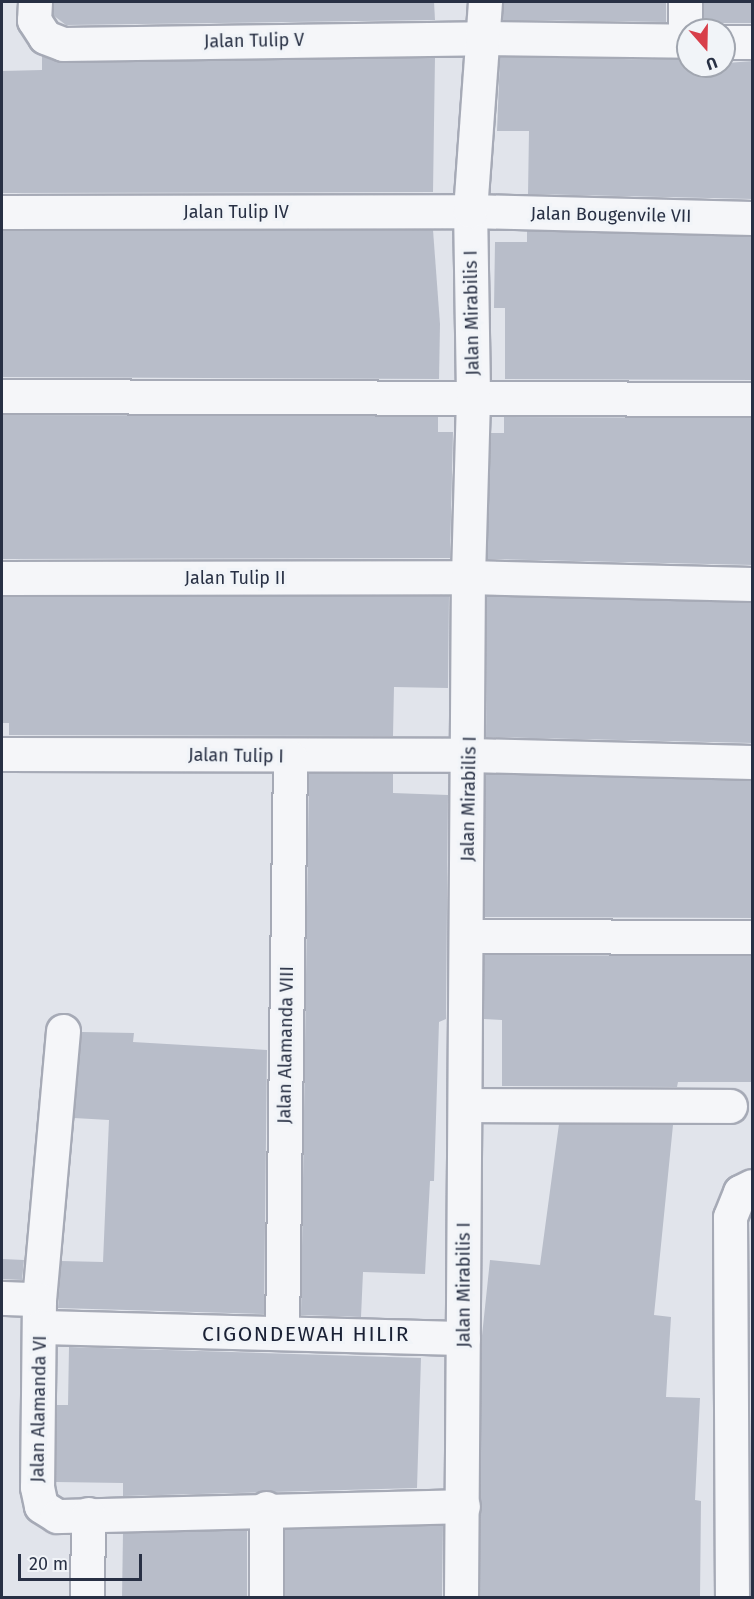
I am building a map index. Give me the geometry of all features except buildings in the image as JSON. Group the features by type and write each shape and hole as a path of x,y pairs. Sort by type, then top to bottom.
{"street":[{"name":"Jalan Mirabilis I","path":"461,1598 466,936 470,755 468,578 473,396 471,211 485,2"},
{"path":"685,2 685,18"},
{"name":"Jalan Tulip V","path":"35,11 45,36 63,44 483,38 676,41"},
{"path":"736,42 753,42"},
{"name":"Jalan Tulip IV","path":"2,212 471,211"},
{"name":"Jalan Bougenvile VII","path":"471,211 753,218"},
{"path":"2,396 473,396 753,399"},
{"name":"Jalan Tulip II","path":"2,578 468,578 753,584"},
{"name":"Jalan Tulip I","path":"2,754 290,757 470,755 753,762"},
{"name":"Jalan Alamanda VIII","path":"282,1332 290,757"},
{"path":"466,936 753,937"},
{"name":"Jalan Alamanda VI","path":"63,1031 39,1313 37,1487 41,1506 57,1516 266,1508 463,1506"},
{"path":"465,1105 730,1106"},
{"path":"732,1598 741,1449 730,1217 740,1192 753,1186"},
{"path":"2,1298 39,1313 282,1332 463,1338"},
{"path":"266,1508 266,1598"},
{"path":"87,1598 88,1514"}],"district":[{"name":"CIGONDEWAH HILIR","path":"306,1334"}]}
